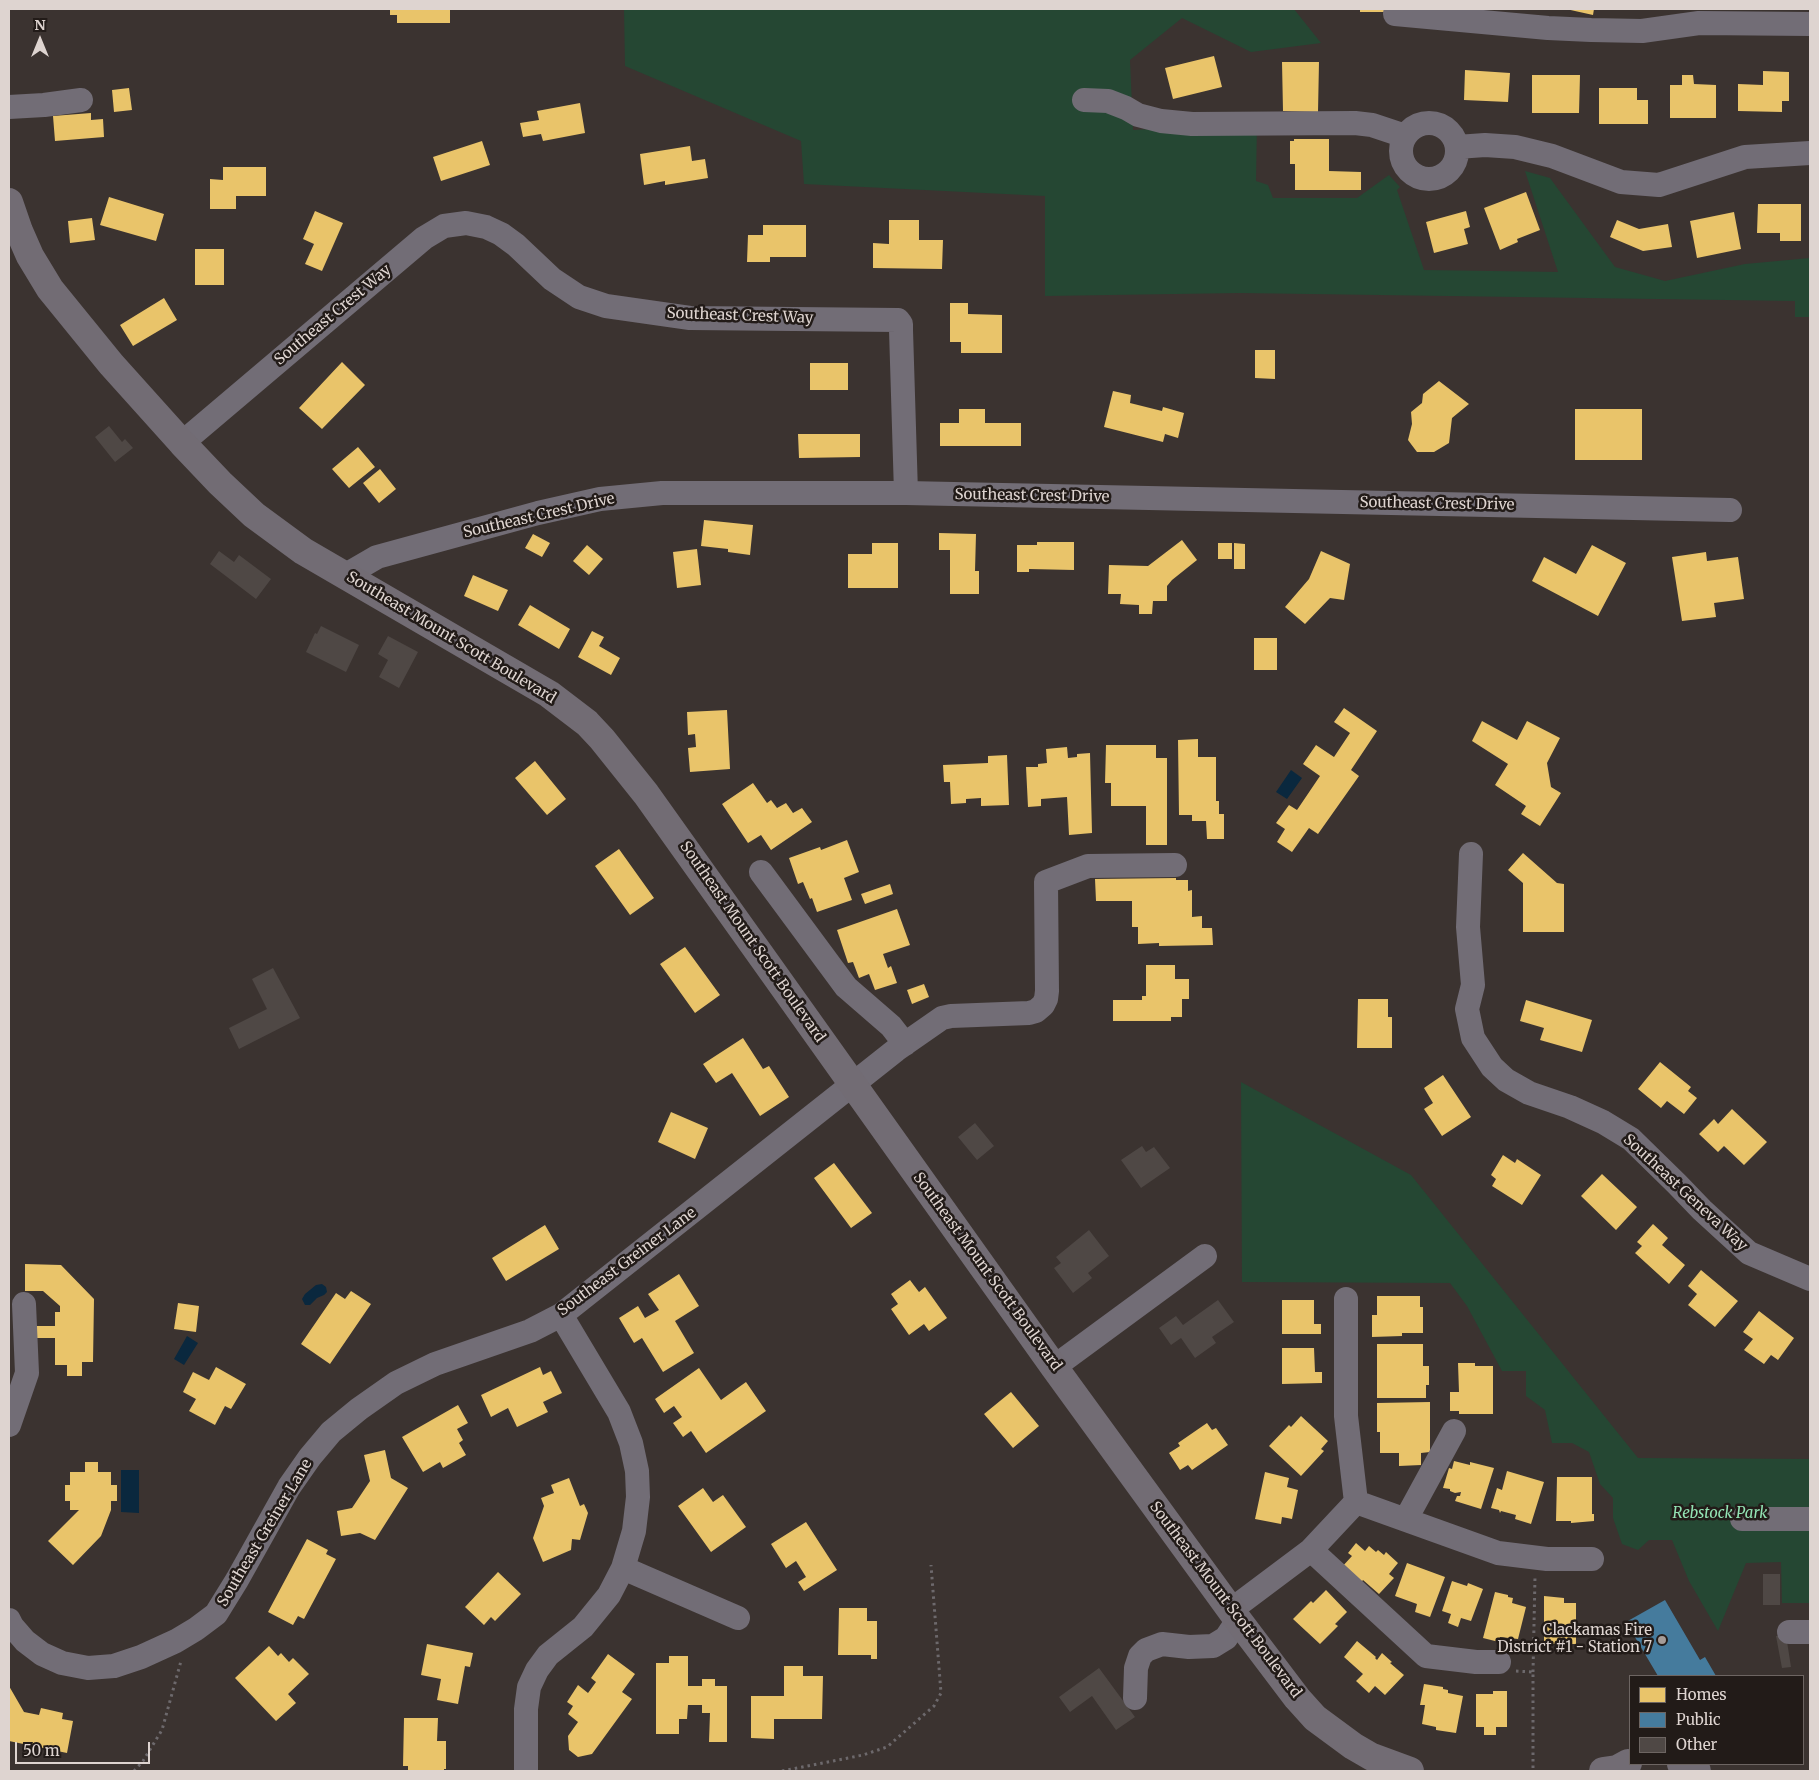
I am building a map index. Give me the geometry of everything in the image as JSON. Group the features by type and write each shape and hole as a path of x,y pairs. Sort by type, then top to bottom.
{"main road":[{"name":"Southeast Mount Scott Boulevard","path":"9,202 18,231 30,256 50,289 111,364 182,443 254,515 303,550 549,694 587,723 646,794 1054,1367 1234,1615 1297,1698 1315,1718 1352,1746 1372,1757 1410,1771"},
{"path":"1682,1765 1690,1770 1697,1771"}],"street":[{"path":"1395,14 1591,30 1642,31 1699,23 1810,24"},
{"path":"9,107 81,100"},
{"path":"1084,100 1108,101 1138,115 1160,121 1192,124 1355,123 1372,125 1405,136"},
{"path":"1434,122 1445,127 1453,136 1457,147 1457,157 1452,167 1439,177 1426,179 1409,171 1400,153 1401,144 1405,136 1414,126 1423,123 1434,122"},
{"path":"1457,147 1485,145 1515,147 1552,156 1621,182 1659,185 1745,158 1810,153"},
{"name":"Southeast Crest Way","path":"182,443 424,238 444,226 466,223 486,227 501,234 516,245 552,279 579,297 606,306 690,318 898,320 901,324 906,493"},
{"name":"Southeast Crest Drive","path":"346,575 377,556 538,513 600,499 662,492 906,493 1730,510"},
{"name":"Southeast Geneva Way","path":"1471,854 1468,927 1473,985 1467,1009 1473,1038 1492,1067 1506,1080 1529,1093 1570,1107 1603,1122 1631,1139 1702,1210 1749,1253 1810,1278"},
{"name":"Southeast Greiner Lane","path":"9,1620 25,1641 42,1654 62,1663 88,1668 114,1666 176,1642 216,1614 289,1487 310,1457 331,1432 359,1409 396,1383 435,1364 530,1331 561,1314 905,1044 942,1018 1036,1011 1043,1005 1047,991 1046,882 1088,866 1175,865"},
{"path":"761,872 846,987 891,1026 905,1044"},
{"path":"1054,1367 1205,1256"},
{"path":"1135,1698 1136,1668 1140,1656 1146,1650 1162,1644 1189,1647 1213,1646 1226,1638 1234,1615 1311,1550 1356,1502 1346,1416 1346,1299"},
{"path":"9,1425 26,1373 24,1304"},
{"path":"526,1771 526,1709 529,1687 537,1670 548,1655 583,1626 597,1612 609,1595 623,1568 634,1531 638,1497 637,1471 631,1444 619,1412 561,1314"},
{"path":"1406,1519 1454,1431"},
{"path":"1356,1502 1498,1553 1547,1559 1592,1559"},
{"path":"1742,1520 1810,1519"},
{"path":"1311,1550 1426,1656 1476,1662 1499,1662"},
{"path":"623,1568 738,1618"}],"path":[{"path":"1533,1771 1535,1577 1547,1577 1547,1559"},
{"path":"782,1771 863,1756 887,1747 934,1706 941,1693 932,1565"},
{"path":"134,1771 162,1730 182,1659"},
{"path":"1499,1662 1505,1671 1533,1672"}],"green space":[{"path":"624,9 1294,9 1321,43 1251,52 1182,18 1130,60 1133,130 1257,123 1256,181 1268,185 1273,198 1357,198 1389,175 1400,187 1397,190 1424,270 1558,272 1525,171 1550,178 1615,267 1665,281 1745,264 1810,258 1810,317 1795,317 1795,301 1240,293 1045,296 1045,196 804,184 801,141 625,66"},
{"name":"Rebstock Park","path":"1241,1082 1411,1175 1638,1458 1810,1459 1810,1603 1782,1603 1781,1562 1746,1563 1718,1631 1689,1581 1672,1540 1649,1540 1638,1550 1622,1544 1613,1518 1613,1498 1600,1484 1589,1452 1572,1443 1552,1443 1545,1410 1526,1396 1526,1371 1502,1371 1467,1306 1450,1283 1242,1282"}],"water":[{"path":"1291,770 1302,778 1287,799 1276,792"},
{"path":"322,1284 326,1287 327,1292 310,1305 305,1305 302,1299 305,1294 316,1285"},
{"path":"187,1336 198,1343 184,1365 174,1359"},
{"path":"121,1470 139,1470 139,1513 121,1512"}],"building: Homes":[{"path":"390,9 450,9 450,23 397,23 397,15 390,15"},
{"path":"1360,9 1384,9 1384,12 1360,12"},
{"path":"1566,9 1594,9 1593,15"},
{"path":"1214,56 1222,87 1173,99 1165,68"},
{"path":"1282,62 1319,62 1318,112 1283,111"},
{"path":"1465,70 1510,73 1508,102 1464,100"},
{"path":"1763,71 1789,72 1789,101 1782,101 1782,112 1738,111 1738,84 1763,85"},
{"path":"1532,75 1580,75 1579,113 1532,113"},
{"path":"1682,75 1693,75 1694,84 1716,85 1716,118 1670,118 1670,85 1682,85"},
{"path":"129,88 132,110 114,112 112,90"},
{"path":"1599,88 1637,88 1637,100 1648,100 1648,124 1599,124"},
{"path":"580,103 585,133 543,141 541,134 523,137 520,123 539,120 537,111"},
{"path":"91,113 91,120 103,119 104,137 55,141 53,116"},
{"path":"1294,139 1329,139 1329,171 1361,172 1361,190 1295,190 1295,164 1290,164 1290,141 1294,141"},
{"path":"482,141 490,165 441,181 433,157"},
{"path":"690,146 692,161 705,159 708,178 665,185 665,181 644,185 640,154"},
{"path":"223,167 266,167 266,196 236,196 236,209 210,209 210,179 223,180"},
{"path":"1526,192 1540,230 1517,239 1518,242 1500,250 1484,208"},
{"path":"109,197 164,214 156,241 100,225"},
{"path":"1758,204 1801,204 1801,241 1780,241 1780,233 1757,233"},
{"path":"315,211 343,223 322,271 305,264 314,244 303,239"},
{"path":"1466,211 1470,227 1464,229 1468,244 1434,253 1426,222"},
{"path":"1734,212 1741,249 1697,258 1690,221"},
{"path":"92,218 95,240 70,243 68,221"},
{"path":"889,220 919,220 919,240 943,240 942,269 873,268 873,243 889,244"},
{"path":"1617,220 1639,229 1668,224 1672,247 1643,251 1610,237"},
{"path":"763,225 806,225 806,257 770,257 770,262 747,262 748,235 763,235"},
{"path":"195,249 224,249 224,285 195,285"},
{"path":"164,298 177,320 133,346 120,325"},
{"path":"950,303 968,303 968,314 1002,315 1002,353 961,353 961,342 950,342"},
{"path":"1255,350 1275,350 1275,379 1255,378"},
{"path":"342,362 365,385 322,429 299,408"},
{"path":"810,363 848,363 848,390 810,390"},
{"path":"1439,381 1469,404 1452,418 1449,443 1434,452 1417,452 1408,440 1412,424 1411,412 1422,403 1423,394"},
{"path":"1113,391 1131,395 1130,403 1162,411 1163,407 1184,413 1178,438 1165,434 1163,442 1104,427"},
{"path":"959,409 985,409 985,423 1021,423 1021,446 940,446 940,423 959,423"},
{"path":"1575,409 1642,409 1642,460 1575,460"},
{"path":"798,434 860,434 860,457 799,458"},
{"path":"358,447 375,467 349,488 332,469"},
{"path":"380,469 396,489 379,503 363,483"},
{"path":"704,520 753,525 750,555 728,552 728,549 701,546"},
{"path":"939,533 976,534 975,571 979,571 979,594 950,594 950,550 939,550"},
{"path":"533,534 550,543 542,557 525,548"},
{"path":"1182,540 1197,560 1167,586 1167,601 1153,601 1152,614 1139,614 1139,605 1120,604 1121,594 1108,594 1109,565 1148,566"},
{"path":"1037,542 1074,542 1074,570 1029,569 1029,572 1017,572 1017,545 1037,545"},
{"path":"872,543 898,543 898,588 848,588 848,554 872,554"},
{"path":"1218,543 1232,543 1232,559 1218,559"},
{"path":"1234,543 1245,544 1245,569 1234,569"},
{"path":"587,545 603,559 589,575 573,561"},
{"path":"1592,545 1626,563 1598,616 1532,581 1544,557 1576,574"},
{"path":"697,549 701,585 677,588 673,552"},
{"path":"1321,551 1350,564 1344,600 1330,598 1305,624 1285,607 1309,579"},
{"path":"1706,552 1707,561 1738,557 1744,599 1714,603 1716,617 1682,621 1672,557"},
{"path":"473,575 508,590 498,611 464,596"},
{"path":"530,605 570,629 559,649 518,625"},
{"path":"592,631 604,637 599,646 620,658 611,675 578,657"},
{"path":"1254,638 1277,638 1277,670 1254,670"},
{"path":"1344,708 1377,731 1351,770 1359,776 1318,834 1309,828 1292,852 1277,842 1285,829 1276,823 1289,805 1297,810 1320,776 1303,764 1316,745 1334,757 1350,733 1334,722"},
{"path":"727,710 730,769 690,772 688,748 696,747 695,734 688,735 687,712"},
{"path":"1482,721 1517,740 1527,721 1560,738 1547,763 1551,787 1561,793 1540,826 1521,814 1526,806 1495,785 1508,764 1472,741"},
{"path":"1198,739 1198,757 1216,757 1216,801 1219,801 1219,814 1224,814 1224,839 1207,839 1206,821 1192,821 1192,815 1179,815 1178,740"},
{"path":"1106,745 1156,745 1156,758 1167,758 1167,845 1146,845 1146,806 1111,806 1111,783 1105,783"},
{"path":"1067,747 1068,758 1077,757 1077,754 1090,753 1092,833 1069,835 1067,797 1041,799 1041,806 1028,807 1026,767 1038,767 1038,764 1047,763 1046,749"},
{"path":"1007,755 1009,805 981,806 981,798 966,799 966,803 951,804 950,782 944,782 943,765 988,763 988,756"},
{"path":"535,761 566,799 547,815 515,778"},
{"path":"753,783 767,803 771,800 777,808 786,803 793,813 802,808 812,822 771,850 761,835 748,843 722,804"},
{"path":"847,840 859,872 844,878 852,900 817,912 803,882 798,884 789,858 820,847 821,850"},
{"path":"619,849 654,898 630,915 595,866"},
{"path":"1523,853 1557,883 1564,884 1564,932 1523,932 1523,883 1508,870"},
{"path":"1176,878 1176,880 1188,880 1188,891 1192,890 1192,917 1202,916 1202,928 1212,928 1213,945 1159,946 1159,943 1138,944 1138,927 1132,927 1132,901 1096,901 1095,879"},
{"path":"890,884 893,894 865,904 861,894"},
{"path":"897,909 910,945 883,954 888,968 891,966 897,983 875,990 869,974 859,978 853,962 848,963 837,930"},
{"path":"685,947 720,995 695,1013 660,964"},
{"path":"1146,965 1175,965 1175,979 1189,979 1189,999 1182,999 1182,1017 1171,1017 1171,1021 1113,1021 1113,1000 1142,1000 1142,996 1146,996"},
{"path":"924,984 929,997 912,1004 907,990"},
{"path":"1358,999 1388,999 1388,1017 1392,1017 1392,1048 1357,1048"},
{"path":"1526,1000 1592,1020 1582,1052 1540,1040 1544,1028 1520,1021"},
{"path":"743,1038 763,1069 769,1066 789,1097 760,1116 732,1073 716,1083 703,1064"},
{"path":"1660,1062 1691,1087 1688,1091 1697,1098 1684,1114 1667,1101 1661,1108 1638,1089"},
{"path":"1443,1075 1471,1117 1442,1136 1424,1109 1433,1103 1424,1088"},
{"path":"1732,1109 1767,1142 1744,1165 1724,1146 1718,1152 1699,1134 1714,1119 1718,1124"},
{"path":"671,1112 708,1128 695,1159 658,1142"},
{"path":"1503,1155 1515,1163 1517,1159 1541,1175 1522,1205 1492,1186 1496,1179 1491,1175"},
{"path":"834,1163 872,1213 851,1228 814,1178"},
{"path":"1602,1174 1637,1207 1616,1230 1581,1196"},
{"path":"1653,1224 1668,1238 1662,1245 1685,1265 1669,1284 1635,1253 1642,1246 1637,1242"},
{"path":"545,1225 559,1249 506,1281 492,1258"},
{"path":"25,1264 61,1265 94,1299 93,1362 82,1362 82,1376 67,1376 67,1365 55,1365 55,1338 36,1338 36,1326 55,1326 55,1312 60,1312 60,1306 43,1291 25,1291"},
{"path":"1701,1270 1738,1301 1715,1327 1688,1305 1697,1294 1688,1286"},
{"path":"679,1274 699,1306 675,1321 694,1353 663,1372 642,1338 634,1343 619,1318 638,1306 645,1318 659,1310 648,1294"},
{"path":"910,1280 919,1292 925,1287 947,1318 929,1331 924,1324 909,1335 891,1309 898,1304 891,1294"},
{"path":"351,1291 371,1304 330,1364 301,1344 336,1293 345,1299"},
{"path":"1377,1296 1420,1296 1420,1307 1423,1307 1423,1333 1402,1333 1402,1336 1372,1337 1372,1315 1377,1315"},
{"path":"1282,1300 1314,1300 1314,1324 1321,1324 1321,1334 1282,1334"},
{"path":"178,1303 199,1306 196,1332 174,1329"},
{"path":"1759,1311 1794,1338 1778,1360 1771,1355 1764,1364 1744,1350 1753,1339 1743,1332"},
{"path":"1377,1344 1423,1344 1423,1366 1429,1366 1429,1385 1426,1385 1426,1398 1377,1398"},
{"path":"1282,1348 1314,1348 1315,1372 1322,1372 1322,1383 1282,1384"},
{"path":"1458,1363 1475,1363 1475,1366 1493,1366 1493,1414 1459,1414 1459,1411 1450,1411 1450,1392 1459,1392"},
{"path":"216,1367 246,1384 231,1409 225,1406 215,1425 189,1411 196,1399 183,1392 193,1372 209,1380"},
{"path":"540,1367 543,1375 551,1371 562,1393 543,1402 548,1412 517,1427 508,1408 491,1417 481,1395"},
{"path":"699,1368 721,1400 746,1382 766,1411 706,1453 691,1431 683,1437 673,1423 682,1417 674,1406 664,1413 655,1399"},
{"path":"1011,1392 1039,1426 1013,1448 984,1414"},
{"path":"1430,1402 1430,1452 1421,1453 1421,1465 1399,1466 1399,1453 1380,1453 1380,1432 1377,1432 1377,1403"},
{"path":"458,1405 468,1423 457,1429 463,1440 459,1443 466,1455 443,1468 440,1462 423,1472 402,1437"},
{"path":"1301,1416 1328,1441 1321,1449 1324,1451 1301,1476 1269,1446 1289,1425 1291,1427"},
{"path":"1207,1423 1212,1430 1216,1428 1228,1445 1192,1470 1188,1465 1180,1470 1169,1453 1180,1446 1178,1443"},
{"path":"385,1450 391,1478 408,1488 375,1540 360,1533 341,1536 337,1511 352,1508 370,1481 364,1455"},
{"path":"1454,1461 1470,1465 1470,1462 1494,1468 1481,1509 1455,1501 1461,1492 1455,1493 1450,1491 1450,1489 1443,1488 1449,1468 1452,1469"},
{"path":"85,1462 98,1462 98,1472 111,1472 111,1485 117,1485 117,1501 111,1501 111,1510 101,1536 73,1565 48,1541 79,1510 70,1510 70,1501 65,1501 65,1485 70,1485 70,1472 85,1472"},
{"path":"1507,1471 1544,1482 1531,1524 1515,1519 1516,1515 1501,1511 1500,1513 1499,1510 1491,1508 1497,1488 1502,1490"},
{"path":"1265,1472 1289,1478 1287,1487 1298,1490 1292,1519 1282,1517 1281,1524 1255,1519"},
{"path":"1557,1477 1592,1477 1592,1514 1594,1514 1594,1521 1571,1523 1571,1521 1556,1521"},
{"path":"569,1478 580,1506 584,1504 588,1513 580,1540 572,1539 571,1550 543,1562 533,1538 544,1506 541,1498 554,1493 551,1485"},
{"path":"703,1488 713,1502 723,1495 746,1527 711,1552 678,1506"},
{"path":"806,1522 837,1570 804,1591 798,1582 806,1577 796,1561 786,1568 771,1544"},
{"path":"307,1539 328,1550 326,1554 336,1559 304,1619 298,1616 293,1625 268,1612"},
{"path":"1356,1543 1365,1551 1369,1546 1376,1552 1378,1550 1384,1555 1386,1552 1398,1563 1389,1574 1394,1578 1379,1594 1363,1580 1360,1584 1341,1568 1352,1556 1348,1553"},
{"path":"1407,1563 1445,1577 1430,1617 1415,1612 1417,1604 1395,1596"},
{"path":"498,1572 521,1594 495,1621 491,1617 484,1625 465,1607"},
{"path":"1452,1581 1467,1586 1468,1583 1483,1589 1471,1621 1461,1618 1458,1627 1448,1623 1451,1614 1442,1611"},
{"path":"1326,1590 1347,1612 1335,1624 1338,1626 1320,1644 1293,1619 1311,1601 1313,1603"},
{"path":"1495,1592 1508,1595 1508,1597 1513,1598 1512,1603 1526,1607 1518,1639 1500,1637 1499,1642 1483,1638"},
{"path":"1544,1596 1564,1598 1564,1603 1576,1603 1576,1644 1544,1644"},
{"path":"839,1608 867,1608 867,1621 877,1621 877,1659 871,1659 871,1655 838,1655"},
{"path":"1357,1641 1377,1660 1382,1653 1404,1675 1385,1695 1375,1686 1369,1693 1356,1681 1363,1674 1344,1657"},
{"path":"427,1644 473,1653 470,1667 465,1666 458,1704 437,1700 441,1679 421,1675"},
{"path":"269,1646 278,1656 281,1653 289,1662 293,1658 309,1674 288,1694 296,1703 276,1721 235,1678"},
{"path":"608,1654 635,1674 622,1692 632,1699 592,1754 578,1757 569,1750 568,1736 578,1722 568,1714 573,1706 567,1702 578,1685 588,1693 596,1682 591,1678"},
{"path":"669,1656 688,1656 688,1686 702,1686 702,1679 715,1679 715,1686 727,1686 727,1742 709,1742 710,1713 702,1713 702,1705 688,1705 687,1719 679,1719 679,1734 656,1734 656,1663 669,1663"},
{"path":"784,1666 803,1666 803,1676 823,1676 822,1719 774,1719 774,1739 751,1738 751,1696 784,1696"},
{"path":"1424,1684 1443,1687 1443,1689 1448,1690 1448,1693 1463,1696 1456,1733 1436,1730 1436,1727 1422,1724 1425,1705 1420,1705"},
{"path":"9,1686 24,1712 39,1715 41,1708 63,1713 62,1719 73,1721 67,1753 9,1741"},
{"path":"1493,1691 1507,1691 1507,1727 1496,1727 1496,1735 1484,1735 1484,1727 1476,1727 1476,1694 1493,1694"},
{"path":"404,1718 438,1718 437,1741 446,1741 446,1769 444,1771 408,1771 408,1766 403,1766"}],"building: Public":[{"name":"Clackamas Fire District #1 - Station 7","path":"1665,1600 1700,1660 1705,1657 1715,1675 1657,1675 1626,1622"}],"building: Other":[{"path":"109,426 122,442 125,439 133,448 115,462 95,437"},
{"path":"219,551 234,562 239,555 271,579 256,599 210,564"},
{"path":"321,626 359,645 346,672 306,652 315,633 317,634"},
{"path":"388,636 418,652 399,688 379,677 388,660 378,654"},
{"path":"273,968 300,1018 239,1049 229,1028 267,1009 252,979"},
{"path":"975,1123 994,1146 977,1160 958,1137"},
{"path":"1142,1146 1146,1152 1154,1147 1170,1168 1141,1188 1121,1160"},
{"path":"1089,1230 1109,1256 1088,1273 1092,1278 1073,1293 1054,1268 1061,1263 1056,1257"},
{"path":"1218,1300 1234,1322 1212,1337 1216,1343 1195,1358 1181,1338 1171,1345 1159,1328 1176,1316 1183,1325"},
{"path":"1763,1574 1780,1574 1780,1605 1763,1605"},
{"path":"1786,1635 1791,1667 1782,1668 1776,1636"},
{"path":"1099,1668 1135,1717 1116,1730 1092,1696 1070,1712 1059,1697"}],"place":[{"name":"Clackamas Fire District #1 - Station 7","path":"1662,1640"}]}
